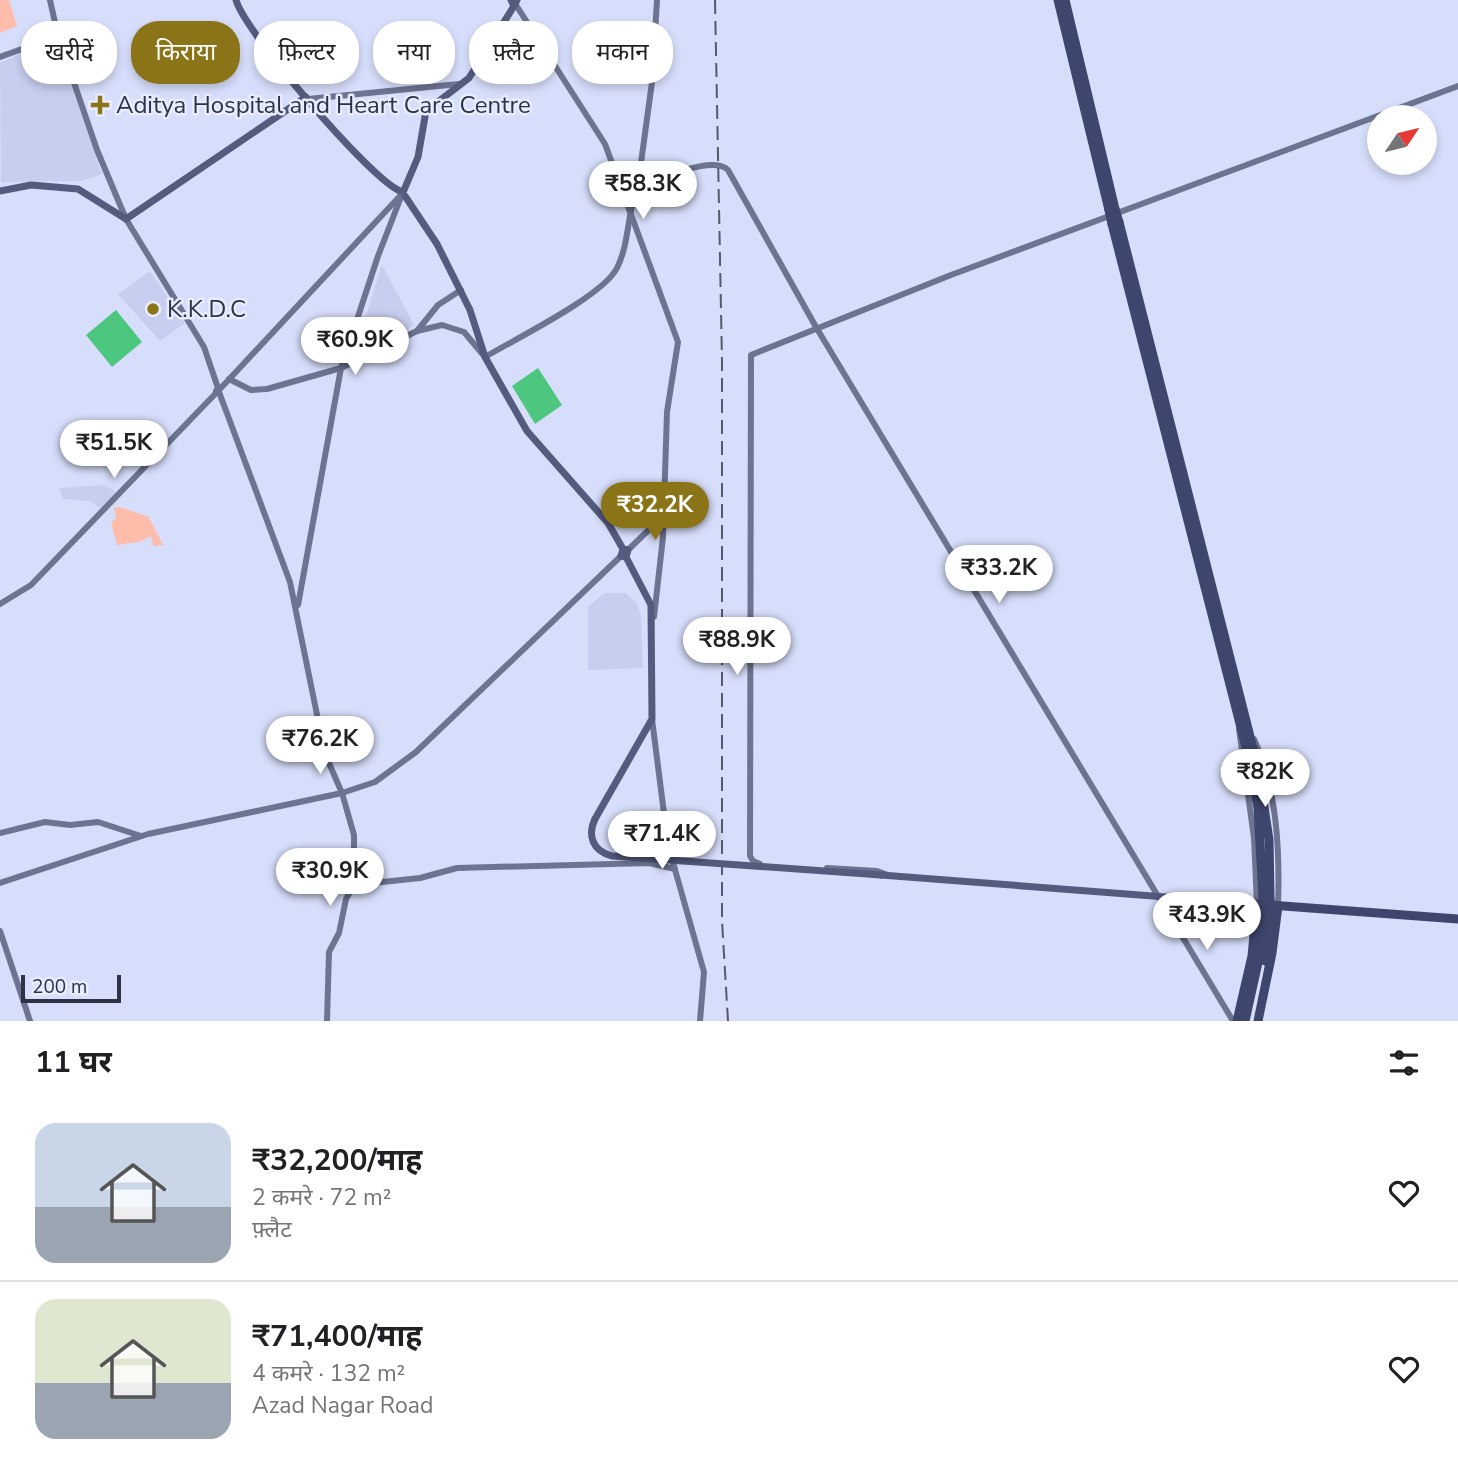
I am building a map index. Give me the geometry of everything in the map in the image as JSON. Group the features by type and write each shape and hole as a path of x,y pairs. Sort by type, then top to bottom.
{"highway":[{"path":"1058,0 1112,209"},
{"path":"1065,0 1115,223 1200,551 1258,808 1272,953 1258,1021"},
{"path":"1200,551 1248,727 1266,814 1266,953 1252,1021"},
{"path":"1267,904 1458,919"},
{"path":"1235,1021 1267,904"},
{"path":"1245,1021 1259,958 1267,904"}],"main road":[{"path":"236,0 254,32 307,98 370,171 403,194 430,233 461,290 485,357 527,431 608,523 647,594 653,619 652,719 591,828 594,844 599,850 612,856 1267,904"},
{"path":"403,194 418,157 426,111 464,83 515,2"},
{"path":"0,191 32,185 78,189 126,219 307,98"}],"street":[{"path":"50,0 55,21"},
{"path":"229,379 251,390 258,390 341,368 417,331 442,325 458,328 485,357 604,285 618,266 638,185 652,82 657,0"},
{"path":"515,2 600,134 678,342 667,412 664,515 653,619"},
{"path":"0,57 21,49"},
{"path":"307,98 464,83"},
{"path":"75,84 97,149 126,219 204,347 286,568 298,610 325,752 342,793 354,835 354,885 346,899 339,933 328,952 327,1021"},
{"path":"885,876 879,871 759,864 750,856 750,360 753,353 1458,86"},
{"path":"640,166 649,176 659,180"},
{"path":"638,185 699,166 724,166 816,327 1235,1021"},
{"path":"298,610 341,368 378,256 403,194"},
{"path":"0,604 27,588 403,194"},
{"path":"417,331 438,306 461,290"},
{"path":"0,883 152,833 342,793 375,782 416,752 664,515"},
{"path":"652,719 663,813 704,972 700,1021"},
{"path":"0,834 46,822 70,825 98,821 143,836"},
{"path":"354,885 421,878 457,868 649,863 676,869"},
{"path":"0,931 30,1021"}],"shaded area":[{"path":"0,0 9,0 17,26 0,33"},
{"path":"21,53 21,84 71,84 102,174 81,181 1,182 0,63"},
{"path":"382,265 414,325 353,358"},
{"name":"K.K.D.C","path":"150,271 185,323 160,341 118,294"},
{"path":"116,310 142,342 112,367 86,335"},
{"path":"538,368 562,405 535,424 512,386"},
{"path":"103,485 117,492 100,508 90,501 63,499 59,488"},
{"path":"120,507 149,517 163,545 153,546 151,536 139,542 117,545 111,523 116,518 114,508"},
{"path":"604,593 626,593 637,603 641,616 643,668 588,670 588,607"}],"railway":[{"path":"715,0 722,362 722,921 728,1021"}],"place":[{"name":"Aditya Hospital and Heart Care Centre","path":"100,105"},
{"name":"K.K.D.C","path":"153,309"}]}
